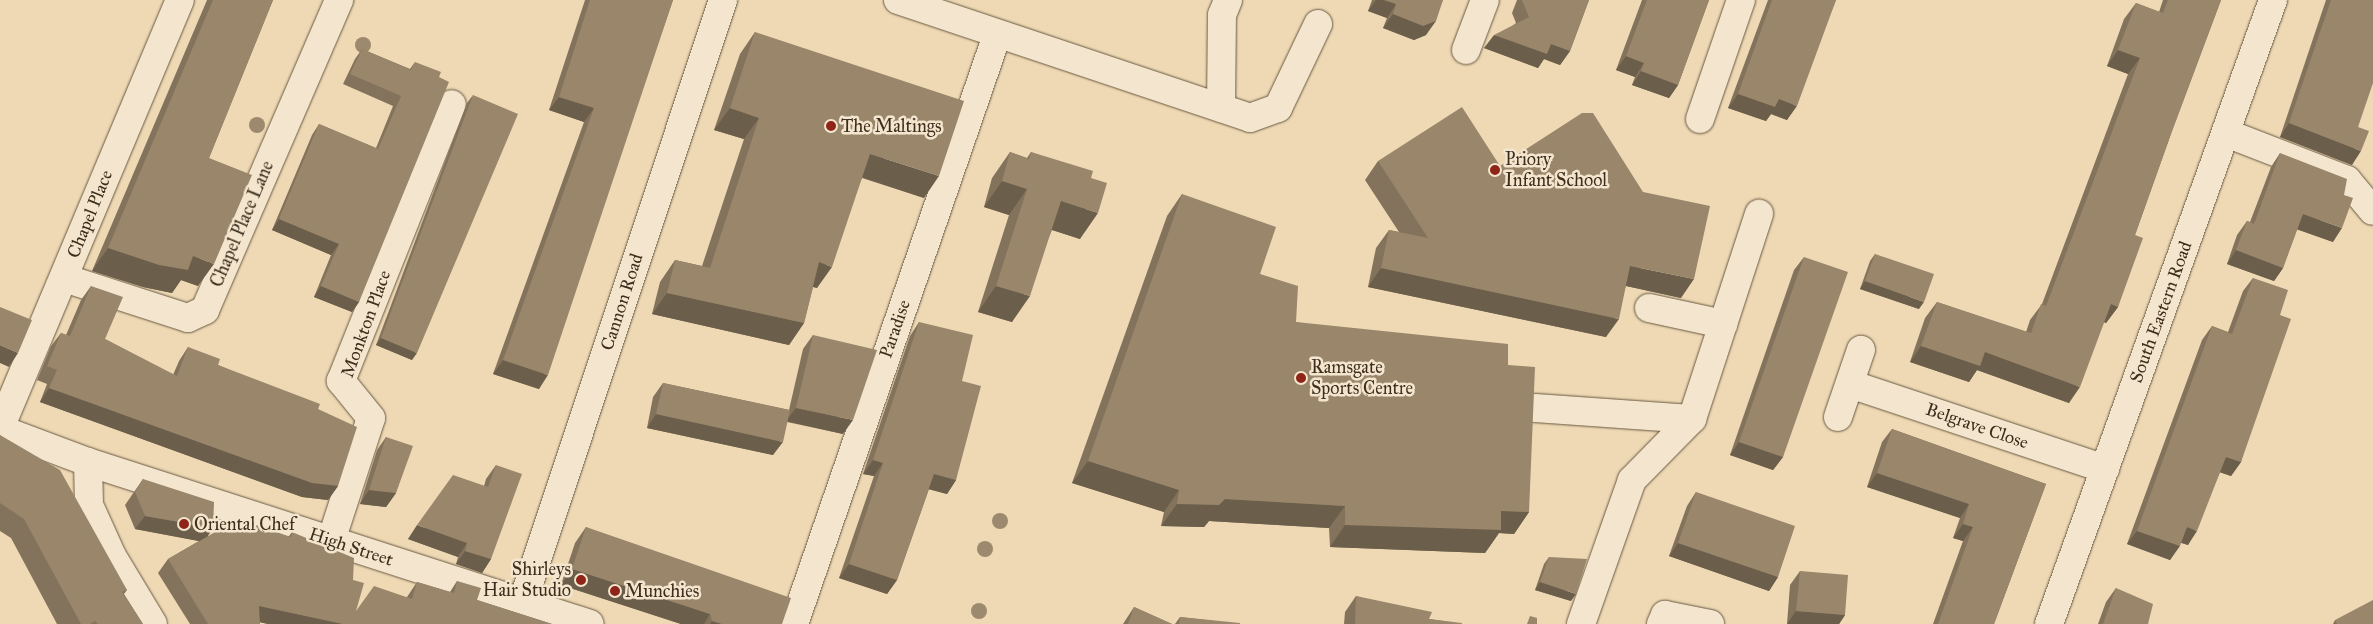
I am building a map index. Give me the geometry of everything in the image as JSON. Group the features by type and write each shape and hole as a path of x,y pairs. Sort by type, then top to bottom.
{"street":[{"name":"Chapel Place","path":"0,428 180,0"},
{"name":"Chapel Place Lane","path":"64,278 188,318 205,310 339,0"},
{"name":"Cannon Road","path":"522,604 723,0"},
{"path":"898,0 997,35 1250,118 1278,108 1318,24"},
{"path":"1221,108 1222,15 1228,0"},
{"path":"1466,50 1484,0"},
{"path":"1700,119 1741,0"},
{"name":"South Eastern Road","path":"2049,624 2273,0"},
{"name":"Paradise","path":"794,624 997,35"},
{"name":"Monkton Place","path":"331,540 371,418 341,382 452,104"},
{"path":"2226,132 2347,180 2373,211"},
{"path":"1582,624 1632,480 1692,419 1759,214"},
{"path":"1649,308 1723,324"},
{"path":"1838,417 1861,350"},
{"name":"Belgrave Close","path":"1850,384 2105,469"},
{"path":"1535,408 1692,419"},
{"name":"High Street","path":"0,428 88,462 331,540 574,622"},
{"path":"88,462 88,505 112,556 153,624"},
{"path":"1661,624 1665,615 1710,624"}],"building":[{"path":"213,0 273,0 209,158 252,175 214,264 193,256 188,270 159,265 108,248"},
{"path":"590,0 673,0 548,375 503,360 594,108 559,97"},
{"path":"1384,0 1443,0 1436,21 1423,26 1393,14 1396,4"},
{"path":"1522,0 1589,0 1570,51 1551,44 1547,54 1494,35 1529,17"},
{"path":"1647,0 1709,0 1678,85 1641,71 1644,63 1626,56"},
{"path":"1772,0 1836,0 1797,106 1779,99 1775,107 1738,94"},
{"path":"2168,0 2221,0 2135,235 2143,238 2118,307 2111,304 2080,387 1985,352 1980,366 1921,346 1937,302 2031,333 2041,304 2046,306 2140,58 2118,50 2136,3 2163,13"},
{"path":"2331,0 2373,0 2373,83 2358,127 2369,131 2361,151 2289,123"},
{"path":"755,32 964,101 939,176 870,154 832,267 819,262 804,323 667,293 675,260 710,268 759,118 730,108"},
{"path":"362,49 411,70 415,62 441,72 439,77 449,82 359,302 321,286 339,244 279,219 319,124 378,149 401,96 350,74"},
{"path":"473,95 518,114 417,353 381,338"},
{"path":"1462,107 1500,166 1582,113 1593,113 1643,192 1710,206 1694,279 1630,266 1619,319 1381,268 1389,230 1428,238 1378,161"},
{"path":"1010,152 1029,159 1031,152 1093,171 1091,178 1107,183 1098,213 1061,201 1030,296 996,286 1027,189 1002,181"},
{"path":"2280,153 2347,179 2344,195 2353,198 2342,228 2303,214 2283,268 2236,250 2247,221 2254,224"},
{"name":"Ramsgate Sports Centre","path":"1182,194 1276,227 1260,274 1298,286 1296,322 1508,344 1508,365 1535,367 1529,512 1501,511 1501,530 1345,525 1345,506 1225,499 1219,505 1177,504 1179,490 1088,461"},
{"path":"1875,254 1934,274 1924,302 1865,281"},
{"path":"1804,257 1848,272 1783,457 1739,442"},
{"path":"2253,278 2288,290 2280,315 2291,319 2241,462 2226,457 2197,531 2187,527 2180,546 2137,531 2212,326 2232,334"},
{"path":"91,286 123,297 105,339 177,376 188,347 220,359 218,365 320,404 318,409 357,427 338,486 312,483 49,388 57,370 47,366 61,333 70,336"},
{"path":"0,307 32,320 18,353 0,345"},
{"path":"919,322 973,335 962,381 981,386 956,480 934,474 897,580 849,564 883,463 873,460"},
{"path":"813,335 877,350 853,420 796,408"},
{"path":"663,383 790,410 783,442 656,414"},
{"path":"1892,429 2046,484 1994,624 1938,624 1973,527 1963,524 1969,504 1877,473"},
{"path":"0,435 60,470 127,590 122,592 143,624 98,624 95,621 90,624 81,624 24,519 0,503"},
{"path":"386,437 413,446 396,493 369,490"},
{"path":"496,465 522,474 491,559 465,551 467,543 417,525 453,475 488,487"},
{"path":"143,479 214,502 213,528 145,516 135,492"},
{"path":"1696,492 1795,526 1778,577 1678,543"},
{"path":"238,519 291,537 292,532 354,558 353,580 364,583 356,611 374,586 412,599 417,582 454,593 457,581 481,588 477,600 552,624 343,624 259,606 260,624 208,624 168,559"},
{"path":"586,527 791,598 782,624 722,624 712,621 710,614 572,569"},
{"path":"1549,557 1587,559 1576,594 1540,582"},
{"path":"1800,571 1848,575 1845,615 1796,611"},
{"path":"2116,588 2153,604 2148,624 2103,624"},
{"path":"1356,596 1432,612 1429,619 1462,624 1355,624"},
{"path":"2373,600 2373,624 2337,624 2335,620"},
{"path":"1134,607 1172,624 1128,624"},
{"path":"1530,616 1537,618 1537,624 1527,624"},
{"path":"1180,617 1240,623 1240,624 1179,624"}],"place":[{"name":"The Maltings","path":"831,126"},
{"name":"Priory Infant School","path":"1495,170"},
{"name":"Ramsgate Sports Centre","path":"1301,378"},
{"name":"Oriental Chef","path":"184,524"},
{"name":"Shirleys Hair Studio","path":"581,580"},
{"name":"Munchies","path":"615,591"}]}
